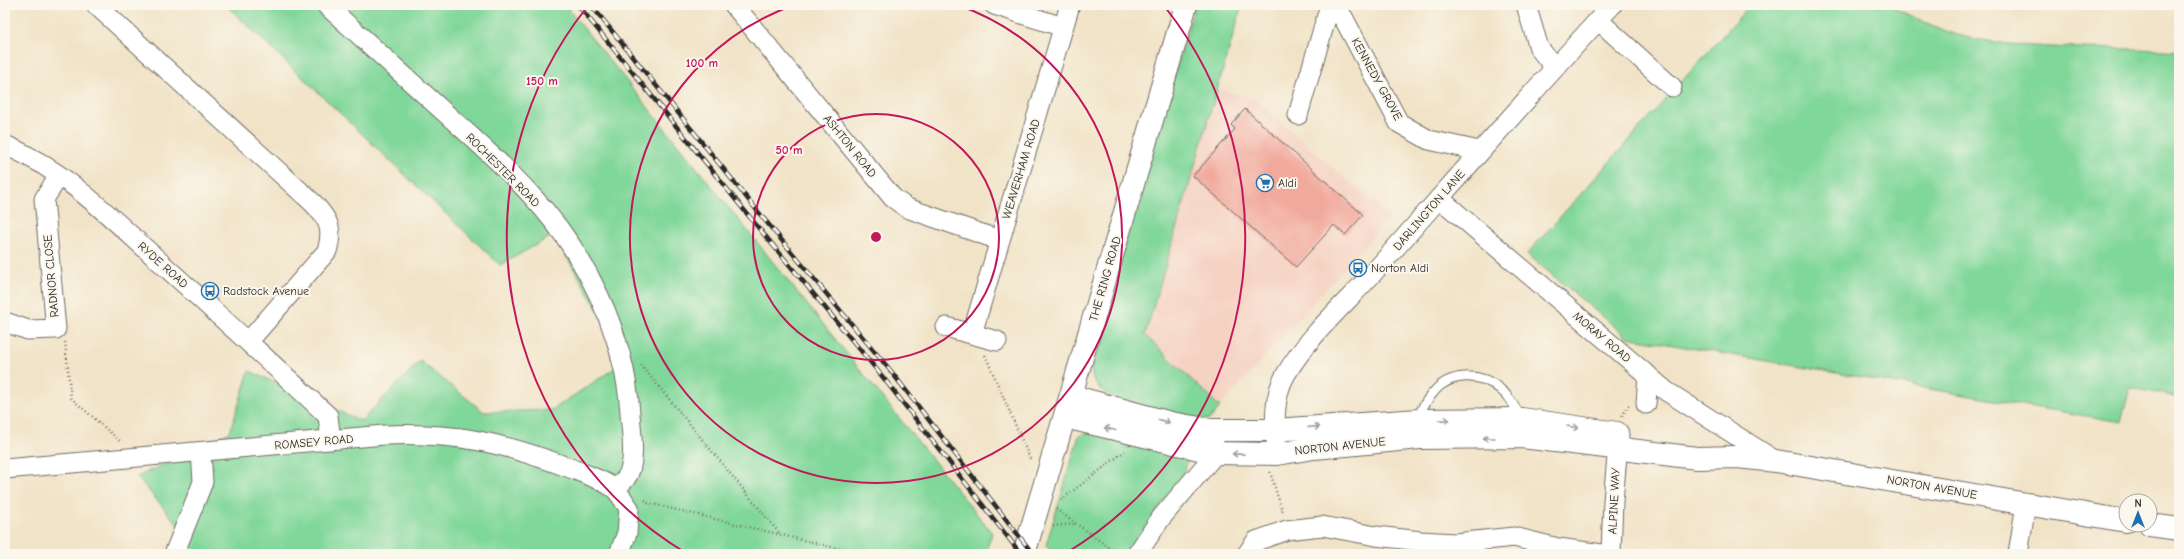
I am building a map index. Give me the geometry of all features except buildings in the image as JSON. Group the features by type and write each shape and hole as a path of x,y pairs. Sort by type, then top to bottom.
{"street":[{"path":"96,5 313,203 324,215 329,225 331,238 327,250 248,342"},
{"name":"ROCHESTER ROAD","path":"326,5 496,159 532,195 562,233 601,302 613,331 624,375 630,407 632,447 631,466 621,483"},
{"name":"ASHTON ROAD","path":"734,5 893,198 907,208 1000,240"},
{"path":"994,5 1063,27"},
{"name":"WEAVERHAM ROAD","path":"974,335 1000,240 1070,5"},
{"name":"THE RING ROAD","path":"1024,554 1048,507 1065,417 1186,5"},
{"path":"1526,5 1539,48 1555,68"},
{"name":"DARLINGTON LANE","path":"1271,454 1275,430 1276,405 1285,375 1310,340 1369,278 1479,151 1612,5"},
{"path":"1298,115 1330,7"},
{"name":"KENNEDY GROVE","path":"1330,7 1343,17 1399,123 1429,140 1479,151"},
{"path":"1598,20 1672,87"},
{"name":"RYDE ROAD","path":"5,145 37,161 60,176 106,213 328,416 331,440"},
{"name":"RADNOR CLOSE","path":"5,322 28,330 56,329 44,199 60,176"},
{"name":"MORAY ROAD","path":"1439,198 1666,391 1776,461"},
{"path":"946,327 997,341"},
{"path":"1646,404 1648,375"},
{"name":"NORTON AVENUE","path":"1072,396 1171,423 1211,430 1522,428 1619,440 1697,458 1737,457 1776,461 2118,519"},
{"name":"NORTON AVENUE","path":"1065,417 1143,437 1216,453 1271,454 1420,429"},
{"path":"1137,554 1161,518 1216,453 1211,430"},
{"name":"ROMSEY ROAD","path":"5,469 331,440 419,434 458,436 499,444 534,454 582,473 621,483"},
{"name":"ALPINE WAY","path":"1611,554 1613,501 1619,440"},
{"path":"174,554 203,482 201,452"},
{"path":"619,554 627,533 629,508 621,483"},
{"path":"2018,554 2026,504"},
{"path":"1247,554 1256,541 1287,530 1322,526 1376,536 1456,543 1514,537 1558,548 1602,554"},
{"path":"2158,526 2179,530"}],"lane":[{"path":"1420,429 1421,409 1437,387 1460,376 1477,377 1500,388 1514,404 1522,428"}],"path":[{"path":"56,329 65,337 71,398 121,442 122,459"},
{"path":"974,335 1033,465"},
{"path":"637,361 781,535"},
{"path":"1118,554 1076,524 1048,507 1143,437"},
{"path":"1271,454 1287,530"},
{"path":"621,483 648,503 861,554"},
{"path":"1050,529 1055,524 1076,524"}],"shaded area":[{"path":"1218,89 1253,98 1390,217 1220,407 1145,335"}],"green space":[{"path":"226,5 565,5 992,533 985,554 188,554 192,541 137,477 230,432 249,371 361,421 420,361 484,412 552,410 627,360 554,235 500,265"},
{"path":"1195,5 1242,5 1145,335 1220,407 1209,420 1142,408 1124,402 1108,395 1097,385 1092,374 1092,362 1097,341"},
{"path":"1750,5 1891,5 1900,11 1933,26 1958,35 1992,42 2045,47 2179,51 2179,397 2130,388 2121,422 1627,337 1527,254"},
{"path":"1095,429 1188,454 1185,471 1126,554 1053,554 1046,545 1079,436"}],"railway":[{"path":"578,5 757,226 882,376 1021,554"},
{"path":"591,5 764,219 890,370 1033,554"}],"place":[{"name":"Aldi","path":"1265,183"},
{"name":"Norton Aldi","path":"1358,268"},
{"name":"Radstock Avenue","path":"210,291"}]}
